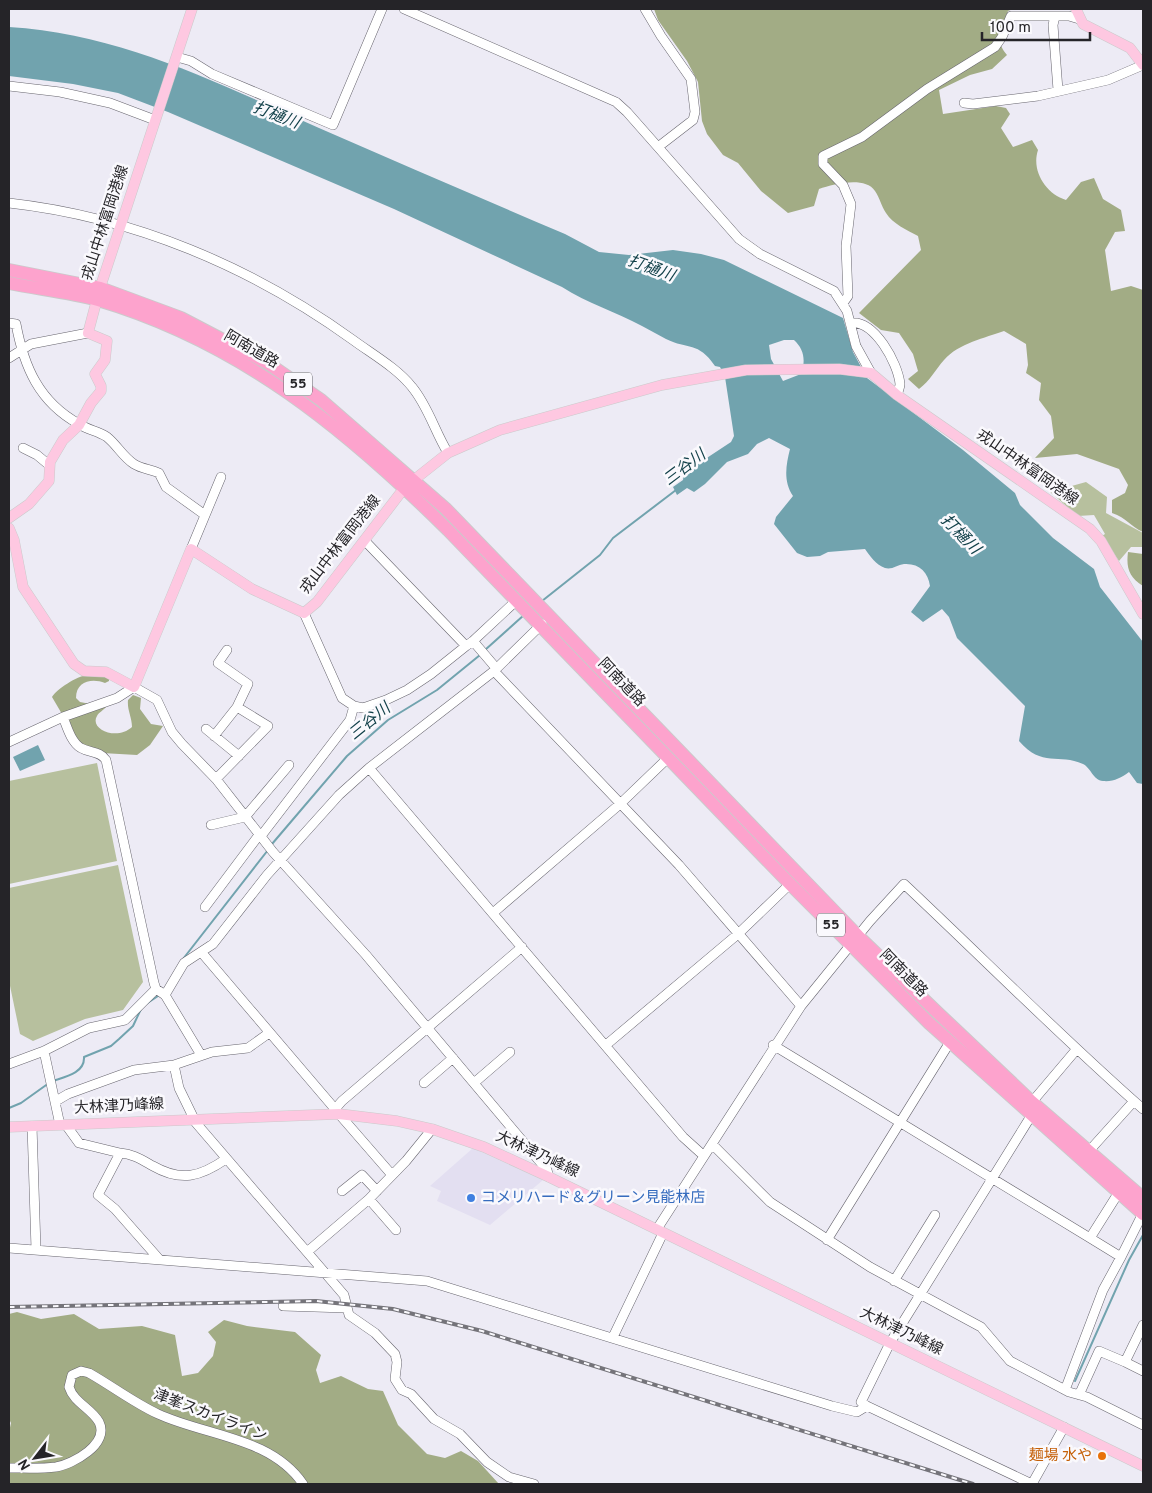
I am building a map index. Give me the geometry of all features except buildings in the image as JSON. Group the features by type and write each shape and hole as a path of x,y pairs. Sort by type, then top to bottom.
{"highway":[{"name":"阿南道路","path":"9,270 181,318 269,364 321,400 410,483 854,940 950,1042 1143,1214"},
{"name":"阿南道路","path":"9,283 98,294"},
{"name":"阿南道路","path":"541,619 790,884 1032,1102 1143,1198"}],"main road":[{"name":"戎山中林富岡港線","path":"88,333 98,294 192,9"},
{"path":"1076,9 1079,19 1083,24 1130,48 1143,65"},
{"path":"9,518 29,504 49,481 49,465 63,440 79,425 91,403 101,391 101,386 95,374 104,360 107,341 88,333"},
{"name":"戎山中林富岡港線","path":"191,549 252,589 304,613 317,602 410,483 448,453 500,430 662,385 721,373 839,369 869,373 897,395 1090,529 1101,541 1143,614"},
{"path":"9,528 14,540 23,587 74,664 84,670 106,672 134,687 191,549"},
{"name":"大林津乃峰線","path":"9,1127 337,1112 397,1121 432,1129 484,1147 549,1177 1143,1466"}],"street":[{"path":"176,59 333,125 382,9"},
{"path":"404,9 616,102 658,146 739,239 760,254 834,290 844,303 856,346 869,373"},
{"path":"645,9 691,79 695,112 693,120 658,146"},
{"path":"844,303 848,296 846,246 851,204 843,185 823,164 823,156 862,137 927,89 995,47 1002,38 1011,16 1055,16 1079,19"},
{"path":"1055,16 1058,90"},
{"path":"964,103 974,104 1016,99 1108,80 1143,65"},
{"path":"9,86 60,92 110,103 156,118"},
{"path":"9,203 35,206 122,224 207,256 268,285 338,329 411,385 448,453"},
{"path":"850,323 856,322 868,326 881,341 891,357 900,385 897,395"},
{"path":"9,323 16,324 21,350 41,393 79,425 107,438 132,463 144,470 159,472 166,487 205,515"},
{"path":"9,358 41,341 88,333"},
{"path":"22,448 37,455 49,465"},
{"path":"191,549 221,477"},
{"path":"365,541 494,667 679,865 801,1006"},
{"path":"304,613 342,698 354,706 363,708 407,690 472,644 521,599"},
{"path":"9,1064 44,1051 82,1030 125,1020 161,992 184,963 212,944 280,860 339,794 494,667 541,619"},
{"path":"214,736 237,707 248,684 218,663 227,650"},
{"path":"9,742 63,717 117,698 134,687 157,700 172,732 216,779 273,852 330,913 453,1058 547,1170 549,1177"},
{"path":"205,907 262,837 350,720 354,706"},
{"path":"216,779 268,726 237,707"},
{"path":"63,717 73,740 81,748 103,755 106,760 161,992 202,1055"},
{"path":"206,728 239,756"},
{"path":"493,913 620,804 669,756"},
{"path":"211,825 245,817 289,766"},
{"path":"369,768 683,1137 704,1156"},
{"path":"606,1045 738,934 790,884"},
{"path":"613,1338 660,1231 704,1156 774,1045 801,1006 854,940 904,884 1046,1018 1076,1050 1143,1109"},
{"path":"337,1112 427,1028 522,947"},
{"path":"202,952 269,1033 392,1175"},
{"path":"56,1100 134,1070 174,1065 202,1055 248,1048 269,1033"},
{"path":"827,1240 950,1042"},
{"path":"774,1045 1121,1257"},
{"path":"1064,1427 1032,1484 861,1402 890,1343 1031,1116 1032,1102 1076,1050"},
{"path":"44,1051 63,1125 80,1143 130,1154 166,1174 176,1176 197,1174 211,1169 226,1159"},
{"path":"474,1083 510,1052"},
{"path":"424,1083 453,1058"},
{"path":"174,1065 179,1088 194,1119 226,1159 344,1295 349,1315 376,1333 395,1354 398,1362 396,1379 402,1390 411,1394 434,1419 460,1434 487,1462 509,1477 534,1484"},
{"path":"1089,1151 1134,1101"},
{"path":"32,1126 36,1249"},
{"path":"307,1252 369,1199 432,1129"},
{"path":"712,1144 770,1202 894,1281 981,1327 1010,1361 1065,1390 1143,1425"},
{"path":"120,1153 98,1195 99,1198 115,1209 158,1259"},
{"path":"342,1191 362,1175 377,1191"},
{"path":"1090,1238 1119,1192"},
{"path":"369,1199 396,1230"},
{"path":"1065,1390 1103,1290 1143,1214"},
{"path":"894,1281 935,1215"},
{"path":"9,1248 427,1281 832,1406 857,1412 867,1406"},
{"path":"283,1306 346,1308"},
{"path":"1125,1362 1143,1325"},
{"path":"1079,1395 1099,1351 1143,1371"},
{"name":"津峯スカイライン","path":"9,1468 57,1467 76,1458 96,1444 101,1433 98,1422 68,1387 72,1375 84,1371 157,1413 191,1427 252,1445 268,1453 288,1468 302,1484"}],"shaded area":[{"path":"473,1148 543,1180 490,1225 437,1201 441,1191 430,1186"}],"green space":[{"path":"654,9 1013,9 1008,11 1000,34 1001,45 1007,55 992,69 970,75 939,90 943,114 996,106 1006,108 1010,114 1001,128 1013,147 1032,140 1038,150 1037,166 1042,181 1052,193 1066,200 1081,182 1094,178 1103,199 1121,210 1125,231 1115,232 1105,250 1111,291 1131,286 1143,290 1143,532 1112,513 1112,500 1125,493 1128,485 1119,469 1077,454 1035,458 1054,438 1051,416 1039,400 1041,383 1026,373 1028,365 1026,344 1004,331 957,349 944,360 919,389 908,379 918,371 913,354 899,333 881,330 859,313 921,250 918,236 892,220 884,210 875,191 870,186 864,184 849,182 819,189 814,206 788,213 761,191 738,163 723,155 707,134 702,121 698,82 687,61 658,20"},
{"path":"1086,482 1107,497 1106,513 1143,533 1143,547 1131,547 1119,561 1102,536 1105,534 1094,515 1078,516 1050,492"},
{"path":"1128,552 1143,554 1143,586 1134,579 1130,572"},
{"path":"87,675 109,677 109,681 105,683 90,681 82,684 76,698 80,702 106,707 98,715 96,721 101,729 106,732 119,733 132,727 128,700 133,695 141,698 140,709 151,724 163,726 150,745 137,755 102,753 79,743 52,697 68,683"},
{"path":"97,763 117,861 9,884 9,781"},
{"path":"118,865 143,982 123,1010 85,1019 33,1041 20,1034 9,981 9,888"},
{"path":"17,1312 41,1319 74,1314 99,1329 142,1326 175,1335 182,1376 198,1373 213,1356 216,1342 208,1332 224,1320 247,1326 295,1332 321,1355 316,1370 320,1383 341,1376 368,1389 383,1391 398,1425 427,1454 445,1458 461,1451 478,1461 499,1484 9,1484 9,1432 11,1423 9,1419 9,1314"}],"water":[{"name":"打樋川","path":"9,27 91,39 130,50 206,78 565,234 599,252 629,255 673,250 724,260 843,318 853,352 867,378 963,450 1015,493 1020,505 1053,538 1094,569 1100,587 1143,642 1143,784 1137,783 1129,772 1114,780 1100,780 1083,764 1043,757 1027,749 1019,741 1025,706 957,638 949,617 942,609 923,622 911,612 930,586 922,569 909,564 892,568 882,567 876,563 865,549 828,552 820,556 807,557 797,553 774,524 776,517 793,496 787,479 790,449 769,438 757,444 748,454 727,462 694,492 687,488 677,495 673,487 683,480 684,473 731,442 734,436 725,377 720,367 715,366 698,349 666,339 562,287 394,209 168,112 118,93 73,84 9,76","holes":["784,340 794,340 802,351 803,369 801,374 783,381 771,359 769,345"]},
{"path":"38,745 45,760 20,771 13,757"}],"waterway":[{"name":"三谷川","path":"542,601 600,555 613,538 676,490"},
{"name":"三谷川","path":"485,650 524,615"},
{"name":"三谷川","path":"272,844 347,756 388,720 437,690 480,655"},
{"name":"三谷川","path":"183,959 268,850"},
{"name":"三谷川","path":"146,1004 161,994"},
{"name":"三谷川","path":"53,1081 78,1071 84,1057 111,1046 133,1026 141,1009"},
{"name":"三谷川","path":"9,1108 21,1103 49,1083"},
{"path":"1075,1381 1129,1260 1143,1235"}],"railway":[{"path":"9,1307 316,1301 393,1309 482,1331 973,1484"}],"place":[{"name":"コメリハード＆グリーン見能林店","path":"471,1198"},
{"name":"麺場 水や","path":"1102,1456"}]}
